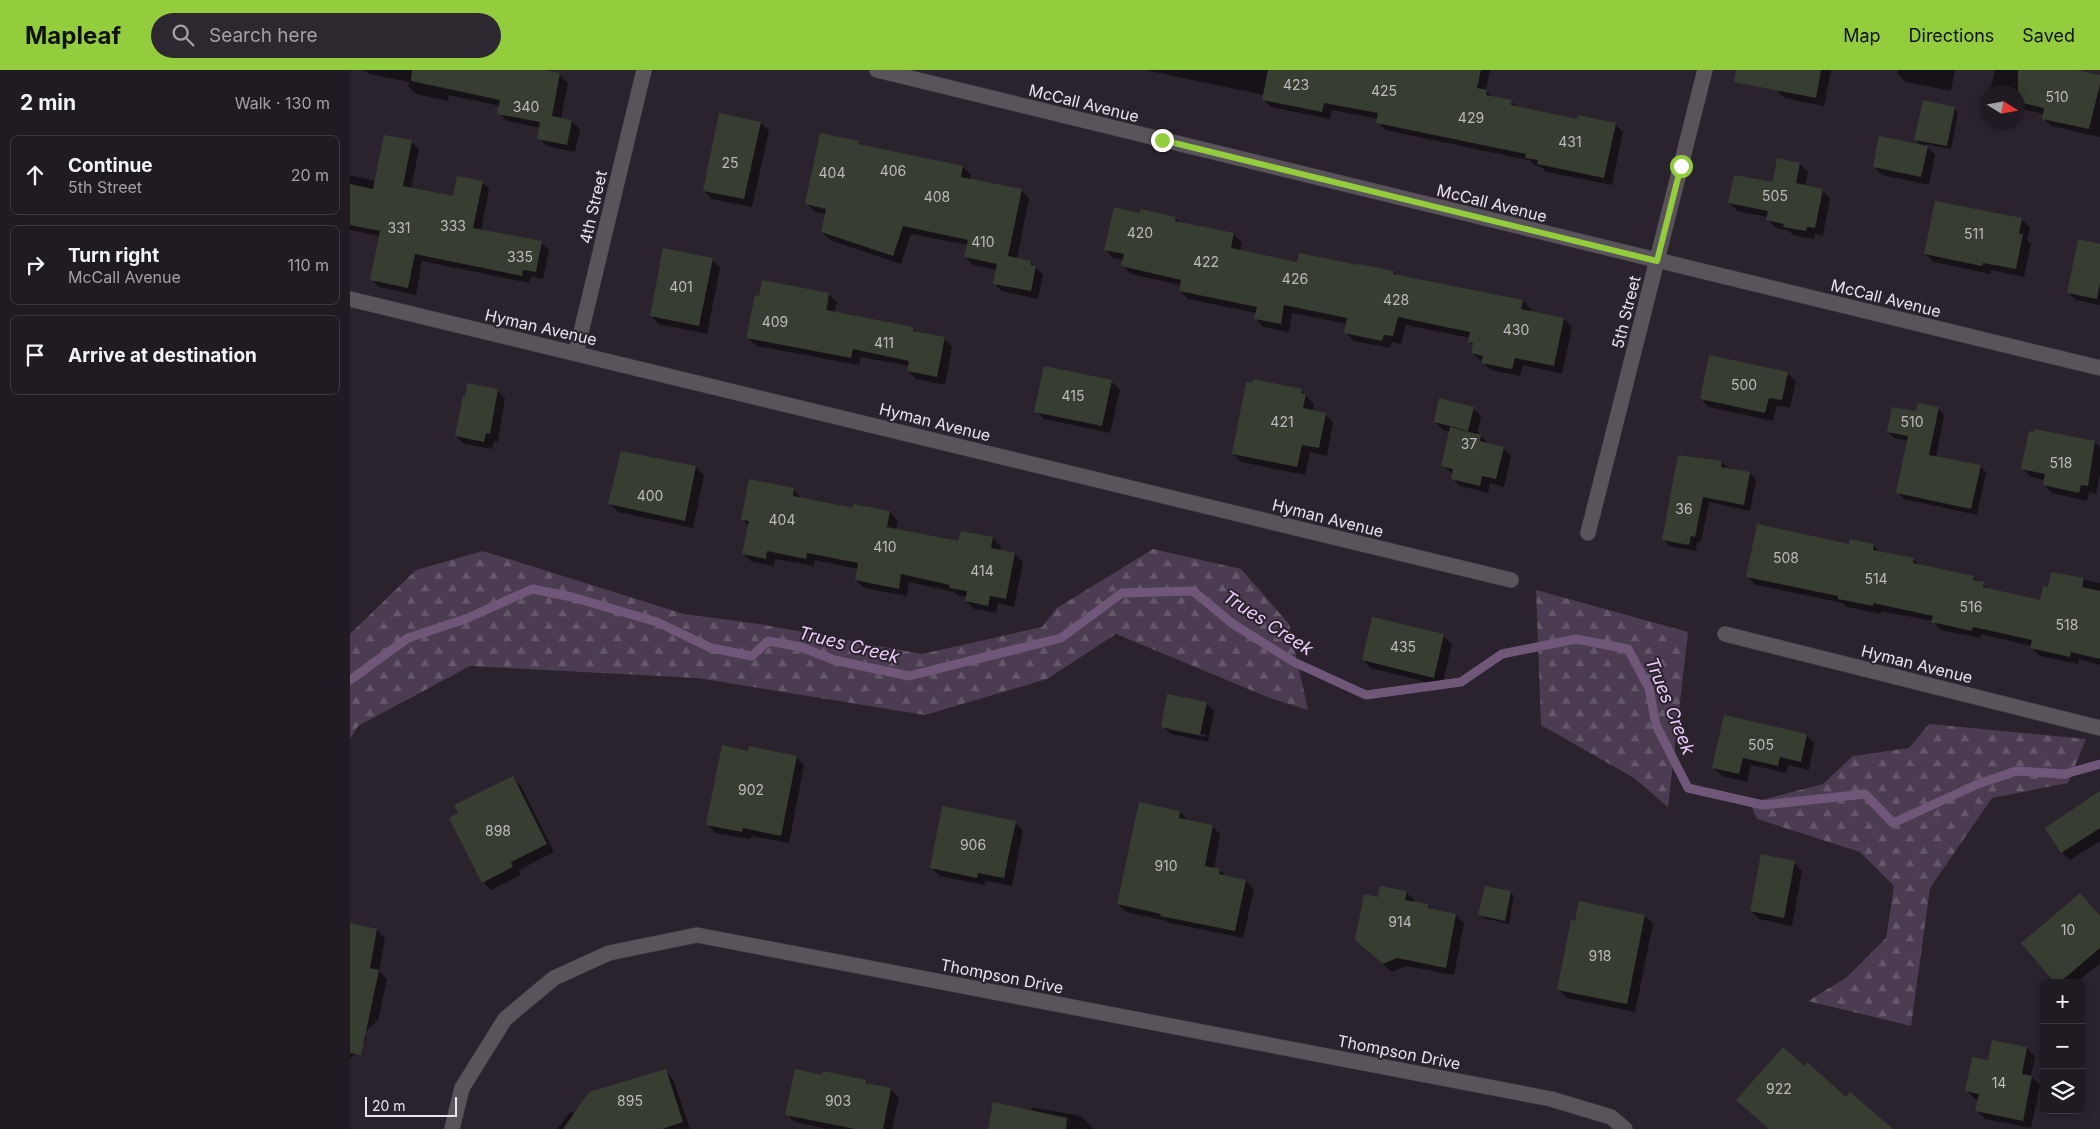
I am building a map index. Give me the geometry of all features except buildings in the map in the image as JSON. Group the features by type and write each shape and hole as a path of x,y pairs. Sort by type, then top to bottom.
{"street":[{"name":"4th Street","path":"576,353 644,70"},
{"name":"McCall Avenue","path":"877,70 2100,368"},
{"name":"5th Street","path":"1588,533 1705,70"},
{"name":"Hyman Avenue","path":"350,299 1511,580"},
{"name":"Hyman Avenue","path":"1725,634 2100,728"},
{"name":"Thompson Drive","path":"452,1129 462,1088 505,1019 554,978 609,953 697,936 1551,1099 1611,1117 1626,1129"}],"green space":[{"path":"1153,549 1241,569 1289,624 1308,710 1270,698 1116,634 1047,679 925,715 697,678 470,666 358,726 350,739 350,634 416,570 483,551 684,614 759,624 922,654 1042,627 1057,608"},
{"path":"1536,590 1688,632 1668,807 1634,778 1541,725"},
{"path":"1929,724 2086,739 2068,783 1992,798 1930,888 1911,1026 1808,1001 1847,977 1886,938 1894,886 1860,852 1757,819 1750,803 1823,784 1853,756 1909,748"}],"waterway":[{"name":"Trues Creek","path":"350,680 408,638 468,618 532,589 572,597 657,622 711,648 752,656 768,641 801,647 834,660 909,676 1061,638 1122,593 1193,591 1233,624 1294,662 1366,695 1461,682 1502,654 1576,639 1628,649 1649,688 1656,725 1688,788 1763,805 1865,794 1893,823 1978,784 2016,771 2065,774 2100,764"}],"route":[{"path":"1162,140 1657,261 1681,166"}]}
